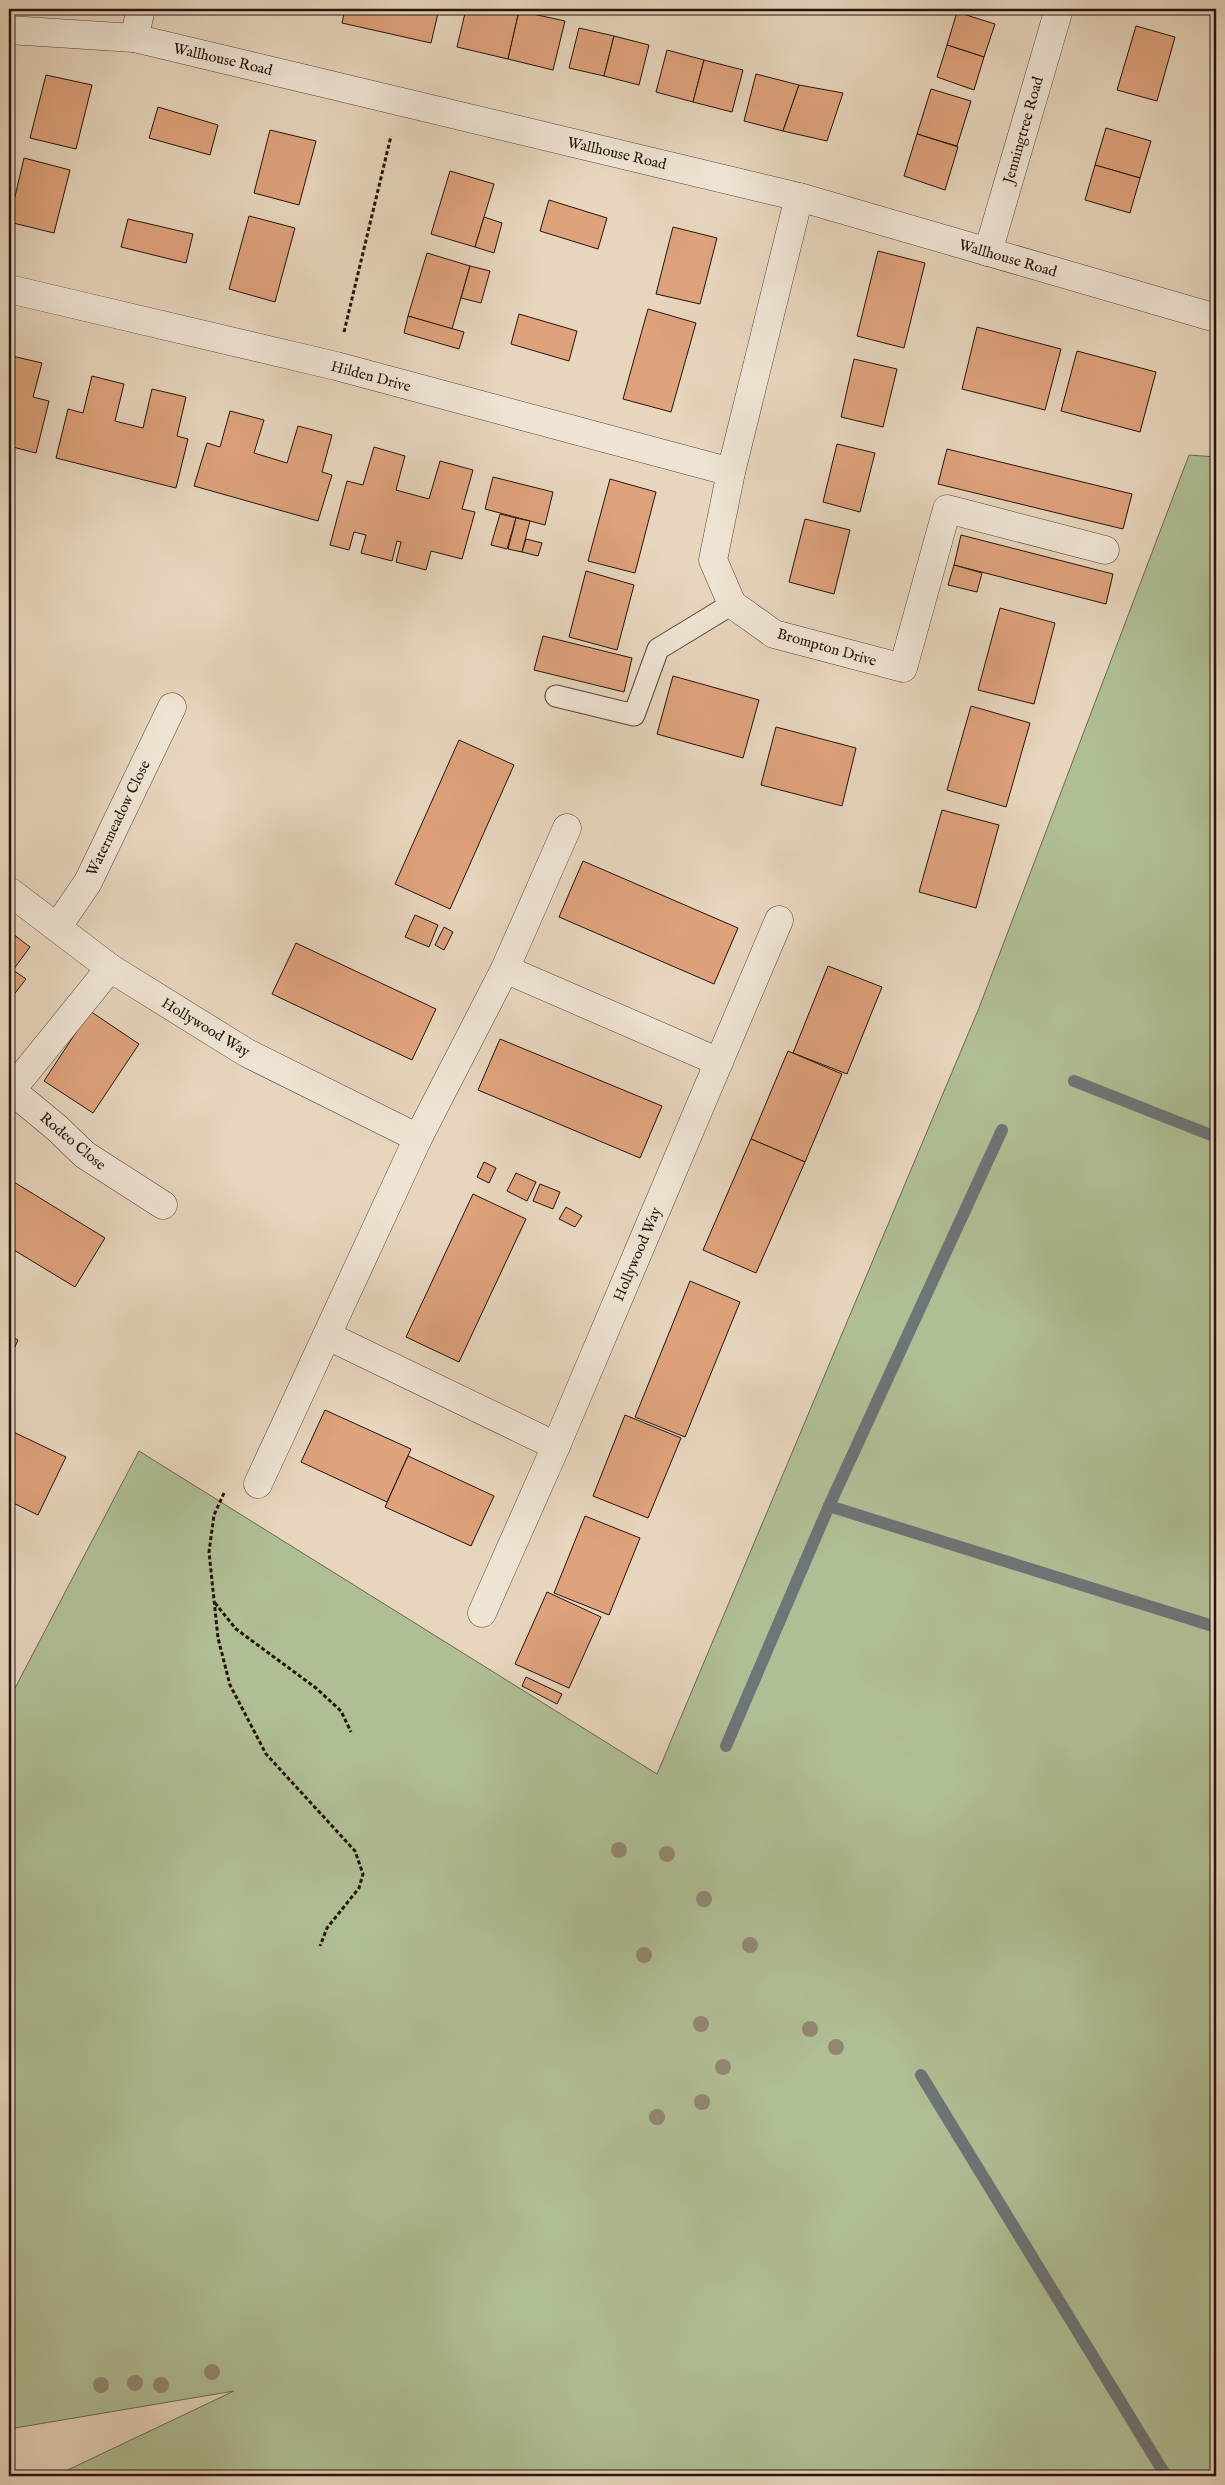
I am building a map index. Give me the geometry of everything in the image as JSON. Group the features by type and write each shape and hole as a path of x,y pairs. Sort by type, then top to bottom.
{"street":[{"path":"134,38 141,9"},
{"name":"Jenningtree Road","path":"988,252 1059,9"},
{"name":"Wallhouse Road","path":"9,30 134,38 799,197 1216,318"},
{"path":"732,604 713,560 731,472 799,197"},
{"name":"Hilden Drive","path":"9,289 336,366 731,472"},
{"name":"Brompton Drive","path":"732,604 774,634 903,668 947,509 1105,550"},
{"name":"Watermeadow Close","path":"58,926 88,882 172,707"},
{"path":"258,1484 418,1138 505,969 567,828"},
{"name":"Hollywood Way","path":"9,891 58,926 110,968 247,1053 418,1138"},
{"name":"Hollywood Way","path":"482,1613 556,1446 779,920"},
{"name":"Rodeo Close","path":"110,968 10,1092 57,1128 86,1155 163,1206"},
{"path":"505,969 719,1062"},
{"path":"328,1336 556,1446"}],"lane":[{"path":"556,696 634,715 658,649 732,604"}],"path":[{"path":"336,366 400,102"},
{"path":"227,1488 214,1515 210,1552 218,1638 230,1685 266,1754 356,1851 363,1874 359,1888 327,1928 320,1946"},
{"path":"215,1603 236,1629 316,1688 341,1711 351,1732"}],"green space":[{"path":"1189,455 1216,457 1216,2476 55,2476 234,2391 9,2429 9,1689 14,1690 139,1451 657,1774 979,1008"}],"building":[{"path":"345,9 439,9 431,43 342,23"},
{"path":"466,9 519,11 508,59 457,47"},
{"path":"519,11 565,21 553,70 508,59"},
{"path":"957,12 995,24 984,57 947,45"},
{"path":"1136,26 1175,37 1157,101 1117,90"},
{"path":"579,28 614,36 604,76 569,68"},
{"path":"614,36 649,45 639,85 604,76"},
{"path":"947,45 984,57 974,90 937,77"},
{"path":"667,50 704,60 693,102 656,92"},
{"path":"704,60 743,70 732,112 693,102"},
{"path":"756,74 799,85 783,131 744,121"},
{"path":"46,75 92,85 76,149 30,138"},
{"path":"799,85 843,93 827,141 783,131"},
{"path":"931,89 971,101 957,146 917,134"},
{"path":"158,107 218,125 210,155 149,138"},
{"path":"1106,128 1151,141 1140,178 1095,165"},
{"path":"270,130 316,141 299,205 254,193"},
{"path":"917,134 958,147 945,190 904,176"},
{"path":"24,158 70,170 54,233 9,222"},
{"path":"1095,165 1140,178 1130,213 1085,200"},
{"path":"450,171 494,184 475,247 431,234"},
{"path":"549,200 607,218 598,249 540,231"},
{"path":"249,216 295,228 275,302 229,289"},
{"path":"484,217 502,223 494,253 475,247"},
{"path":"128,219 193,234 186,263 121,247"},
{"path":"673,227 717,238 700,304 656,294"},
{"path":"878,251 925,263 904,348 857,336"},
{"path":"427,253 470,266 452,329 408,316"},
{"path":"470,266 490,271 481,303 461,298"},
{"path":"648,309 696,323 671,412 623,399"},
{"path":"519,314 577,331 569,361 511,344"},
{"path":"408,316 464,332 459,349 404,333"},
{"path":"977,327 1061,349 1045,410 962,389"},
{"path":"1077,351 1156,372 1140,432 1061,411"},
{"path":"12,356 42,363 33,397 49,401 36,453 9,446 9,368"},
{"path":"854,359 897,369 883,427 841,417"},
{"path":"92,376 124,384 115,421 143,428 152,389 186,397 177,436 188,439 176,488 56,458 68,409 83,413"},
{"path":"230,411 264,420 254,453 287,463 298,426 332,435 322,472 332,475 318,521 194,486 207,443 220,447"},
{"path":"837,444 875,453 860,512 823,502"},
{"path":"374,447 405,456 396,490 429,499 440,461 473,470 462,509 475,512 462,559 431,551 426,570 396,562 401,542 397,541 392,561 361,553 366,535 354,532 349,550 330,545 347,481 363,485"},
{"path":"947,449 1132,494 1123,529 938,484"},
{"path":"493,477 553,492 545,525 485,509"},
{"path":"610,479 656,492 635,573 588,561"},
{"path":"500,514 516,518 507,549 491,545"},
{"path":"516,518 530,521 522,552 508,549"},
{"path":"805,519 850,530 834,594 789,582"},
{"path":"961,535 1113,574 1106,604 954,565"},
{"path":"526,539 542,543 538,556 522,552"},
{"path":"954,565 982,573 977,592 948,585"},
{"path":"586,571 634,585 617,650 569,637"},
{"path":"1000,608 1055,623 1034,704 978,690"},
{"path":"543,636 632,658 624,692 534,670"},
{"path":"673,676 759,700 743,758 657,734"},
{"path":"971,706 1030,723 1006,807 947,790"},
{"path":"776,727 856,748 842,806 761,785"},
{"path":"459,740 514,765 450,909 395,884"},
{"path":"942,810 999,825 976,908 919,892"},
{"path":"583,861 738,928 714,984 559,917"},
{"path":"415,915 438,925 429,947 405,937"},
{"path":"444,927 453,932 444,950 435,945"},
{"path":"9,931 30,947 13,970 26,979 9,1001"},
{"path":"296,943 436,1009 412,1060 272,994"},
{"path":"828,966 882,987 847,1074 793,1053"},
{"path":"90,1011 139,1044 93,1113 44,1081"},
{"path":"500,1039 662,1106 640,1158 478,1090"},
{"path":"788,1051 842,1074 805,1162 751,1139"},
{"path":"751,1139 805,1162 756,1273 703,1250"},
{"path":"484,1162 496,1168 489,1183 477,1177"},
{"path":"516,1173 536,1182 527,1201 507,1191"},
{"path":"9,1179 105,1238 75,1287 9,1247"},
{"path":"540,1184 560,1192 553,1209 533,1201"},
{"path":"473,1194 526,1219 459,1362 406,1337"},
{"path":"566,1207 582,1216 575,1227 559,1219"},
{"path":"690,1281 740,1302 685,1437 635,1417"},
{"path":"9,1335 18,1340 9,1360"},
{"path":"325,1410 411,1449 387,1502 301,1462"},
{"path":"625,1415 681,1438 648,1518 593,1496"},
{"path":"9,1430 66,1457 38,1515 9,1501"},
{"path":"408,1456 494,1496 471,1546 385,1507"},
{"path":"585,1516 640,1538 609,1615 554,1593"},
{"path":"547,1592 601,1617 569,1688 515,1664"},
{"path":"526,1677 562,1694 557,1704 522,1686"}],"waterway":[{"path":"1074,1081 1216,1137"},
{"path":"726,1746 829,1506 1002,1130"},
{"path":"829,1506 1216,1627"},
{"path":"921,2075 1166,2476"}]}
